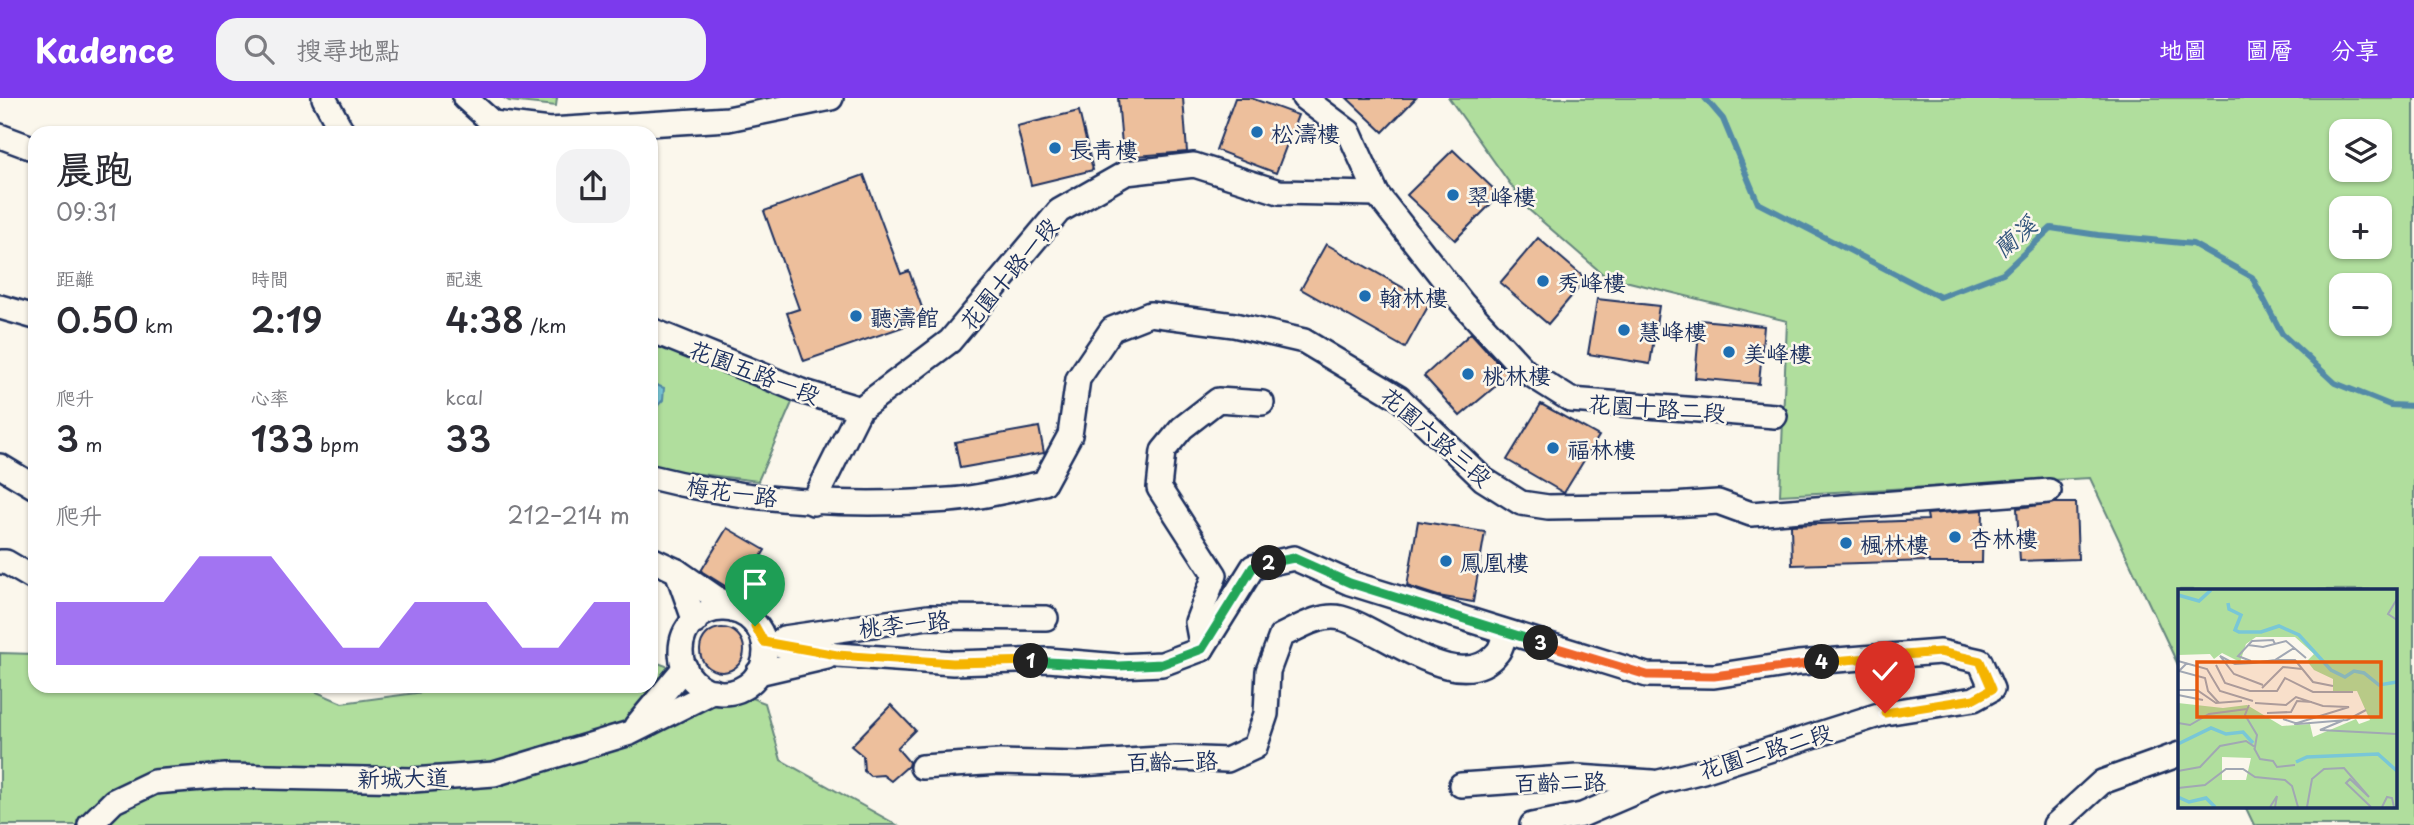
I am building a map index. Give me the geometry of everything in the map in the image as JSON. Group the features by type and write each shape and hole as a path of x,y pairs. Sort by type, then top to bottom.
{"street":[{"path":"324,98 339,126"},
{"path":"465,98 493,123 517,126"},
{"path":"615,126 728,119 831,98"},
{"name":"花園十路二段","path":"1304,98 1349,132 1377,194 1463,304 1525,371 1571,400 1775,416"},
{"path":"0,136 28,146"},
{"name":"花園十路一段","path":"860,410 950,341 1059,211 1126,173 1194,165 1279,192 1377,194"},
{"path":"0,307 28,315"},
{"name":"花園六路三段","path":"813,503 951,500 1044,483 1070,435 1077,379 1112,329 1150,314 1234,326 1304,341 1399,398 1483,479 1521,503 1548,507 1718,502 1751,514 2049,491"},
{"name":"花園五路一段","path":"658,333 801,391 860,410"},
{"path":"1202,649 1197,622 1215,575 1159,488 1163,451 1182,428 1218,400 1262,403"},
{"path":"813,503 860,410"},
{"path":"0,466 28,483"},
{"name":"梅花一路","path":"658,479 687,486 813,503"},
{"path":"764,642 837,655 953,663 1048,660 1118,666 1162,664 1202,649 1253,567 1294,558 1350,583 1506,632"},
{"path":"0,562 6,562 28,575"},
{"path":"658,562 677,571 737,613"},
{"path":"677,571 695,622"},
{"path":"726,609 737,613 748,617 760,632 764,642 763,663 750,684 739,690 727,693 701,688 691,679 680,655 685,630 703,614 715,610 726,609"},
{"name":"桃李一路","path":"764,642 928,617 1046,618"},
{"name":"百齡一路","path":"922,766 1000,762 1079,764 1175,758 1227,761 1255,747 1266,714 1268,671 1280,636 1312,621 1339,617 1385,637 1418,656 1452,669 1483,664 1499,651 1506,632"},
{"name":"花園二路二段","path":"1506,632 1647,675 1714,676 1798,663 1940,652 1980,661 1992,689 1974,699 1885,713 1703,771 1659,782 1582,815 1532,825"},
{"path":"758,673 837,655"},
{"path":"630,733 685,667"},
{"name":"新城大道","path":"90,825 114,801 154,782 226,776 413,780 494,774 630,733 714,691"},
{"path":"2055,825 2102,782 2178,754"},
{"name":"百齡二路","path":"1461,785 1578,777 1659,782"}],"green space":[{"path":"504,98 557,98 556,106 509,101"},
{"path":"1449,98 2414,98 2414,825 2254,825 2246,808 2396,808 2396,589 2178,589 2178,665 2090,478 1780,495 1787,321 1605,276 1528,209"},
{"path":"658,344 794,398 758,481 658,469"},
{"path":"0,653 28,654 28,693 319,693 342,703 416,693 658,693 658,663 765,703 781,760 897,825 0,825"}],"water":[{"path":"658,386 664,388 663,400 658,405"}],"building":[{"path":"1118,98 1183,98 1187,152 1123,157"},
{"name":"松濤樓","path":"1235,98 1251,98 1298,115 1276,173 1216,150"},
{"path":"1347,98 1416,98 1383,132"},
{"name":"長青樓","path":"1079,111 1093,170 1031,185 1017,126"},
{"name":"翠峰樓","path":"1453,150 1500,195 1455,240 1407,195"},
{"path":"864,175 901,274 909,271 926,319 804,361 787,313 799,309 764,211"},
{"name":"秀峰樓","path":"1538,238 1586,279 1548,324 1500,283"},
{"name":"翰林樓","path":"1326,244 1430,303 1405,348 1301,289"},
{"name":"慧峰樓","path":"1597,299 1659,306 1650,364 1588,354"},
{"name":"美峰樓","path":"1700,320 1764,326 1759,384 1695,378"},
{"name":"桃林樓","path":"1471,333 1509,375 1460,416 1424,376"},
{"name":"福林樓","path":"1541,404 1599,436 1564,493 1507,460"},
{"path":"1039,427 1044,453 960,468 955,442"},
{"path":"2076,503 2078,559 2020,561 2017,508"},
{"path":"1983,510 1982,563 1929,561 1792,565 1791,525 1928,520 1927,514"},
{"name":"鳳凰樓","path":"1418,521 1485,532 1473,602 1438,596 1407,586"},
{"path":"727,528 765,550 738,594 701,571"},
{"path":"722,628 737,635 744,650 737,665 722,672 707,665 700,650 707,635"},
{"path":"891,705 915,730 897,748 909,762 908,766 891,781 883,775 870,776 864,771 863,756 851,746"}],"waterway":[{"name":"蘭溪","path":"1705,98 1723,119 1758,203 1940,297 2003,273 2051,228 2193,244 2252,277 2282,334 2335,383 2390,405 2414,406"}],"place":[{"name":"松濤樓","path":"1257,132"},
{"name":"長青樓","path":"1055,148"},
{"name":"翠峰樓","path":"1453,195"},
{"name":"秀峰樓","path":"1543,281"},
{"name":"翰林樓","path":"1365,296"},
{"name":"聽濤館","path":"856,316"},
{"name":"慧峰樓","path":"1624,330"},
{"name":"美峰樓","path":"1729,352"},
{"name":"桃林樓","path":"1468,374"},
{"name":"福林樓","path":"1553,448"},
{"name":"杏林樓","path":"1955,537"},
{"name":"楓林樓","path":"1846,543"},
{"name":"鳳凰樓","path":"1446,561"}],"route":[{"path":"755,626 764,642 837,655 953,663 1048,660 1118,666 1162,664 1202,649 1253,567 1294,558 1350,583 1647,675 1714,676 1798,663 1940,652 1980,661 1992,689 1974,699 1885,713"}]}
